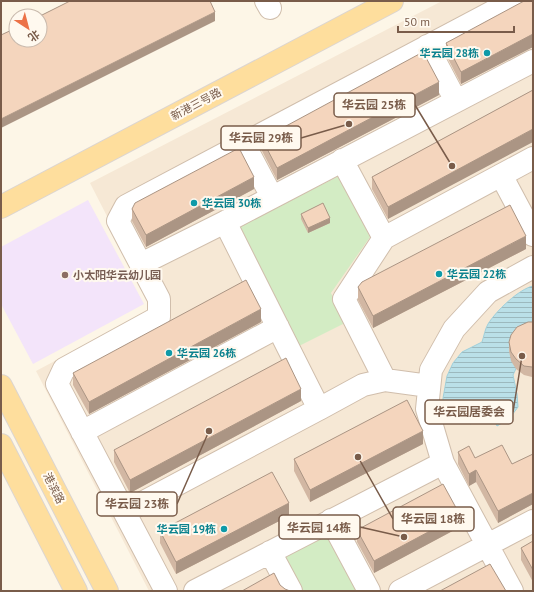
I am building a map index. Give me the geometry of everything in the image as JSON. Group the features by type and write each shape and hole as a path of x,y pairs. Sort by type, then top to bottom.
{"main road":[{"name":"新港三号路","path":"1,190 360,1"},
{"name":"新港三号路","path":"1,207 392,1"},
{"name":"港滨路","path":"1,386 107,591"},
{"path":"1,445 76,591"}],"street":[{"path":"166,591 57,384 64,369 159,317 159,299 118,220 126,206 513,1"},
{"path":"427,46 456,101"},
{"path":"141,264 225,222 533,61"},
{"path":"244,144 272,197"},
{"path":"385,380 344,299 384,238 533,158"},
{"path":"342,160 384,238"},
{"path":"501,175 533,235"},
{"path":"225,222 320,409"},
{"path":"512,591 443,463 427,409 431,370 454,329 488,292 533,267"},
{"path":"82,432 278,327"},
{"path":"125,512 363,385 385,380 429,386"},
{"path":"195,591 443,463"},
{"path":"331,520 369,591"},
{"path":"400,591 533,521"},
{"path":"270,552 291,591"}],"shaded area":[{"path":"442,1 533,1 533,591 149,591 36,371 154,308 90,183"},
{"name":"小太阳华云幼儿园","path":"88,200 144,304 33,364 1,304 1,247"}],"green space":[{"path":"339,176 370,237 331,293 345,323 295,348 236,228"},
{"path":"327,530 360,591 297,591 278,556"}],"water":[{"path":"533,286 533,332 513,375 518,407 509,419 497,426 491,414 470,424 463,409 448,416 443,414 443,398 447,376 453,363 462,352 482,342 488,324 502,307 521,291"}],"building":[{"path":"70,1 210,1 215,12 1,119 1,35 8,32 8,48 48,48 48,12"},
{"path":"524,1 533,1 533,34 461,72 446,43"},
{"path":"423,52 439,82 277,168 262,139"},
{"path":"533,90 533,129 388,207 372,177"},
{"name":"华云园 30栋","path":"239,148 254,177 146,235 132,209 135,203"},
{"path":"323,203 330,218 308,228 301,214"},
{"name":"华云园 22栋","path":"510,205 526,236 373,316 358,287 362,282"},
{"name":"华云园 26栋","path":"246,280 261,309 89,402 73,373"},
{"path":"528,322 533,322 533,367 524,366 516,359 511,352 509,342 511,335 517,327"},
{"path":"286,358 301,389 130,480 114,450"},
{"path":"407,400 423,431 310,490 294,459"},
{"path":"502,445 512,464 533,454 533,493 498,511 476,470 469,474 458,452 469,446 475,458"},
{"name":"华云园 19栋","path":"272,472 289,503 176,562 160,531"},
{"path":"443,484 460,515 374,561 357,530"},
{"path":"533,541 533,570 521,548"},
{"path":"490,564 506,591 440,591"},
{"path":"274,573 280,585 290,591 242,591"}],"place":[{"name":"华云园 28栋","path":"487,53"},
{"name":"华云园 29栋","path":"349,124"},
{"name":"华云园 25栋","path":"452,166"},
{"name":"华云园 30栋","path":"194,203"},
{"name":"华云园 22栋","path":"439,274"},
{"name":"小太阳华云幼儿园","path":"65,275"},
{"name":"华云园 26栋","path":"169,353"},
{"name":"华云园居委会","path":"522,356"},
{"name":"华云园 23栋","path":"209,431"},
{"name":"华云园 18栋","path":"358,457"},
{"name":"华云园 19栋","path":"224,529"},
{"name":"华云园 14栋","path":"404,537"}]}
